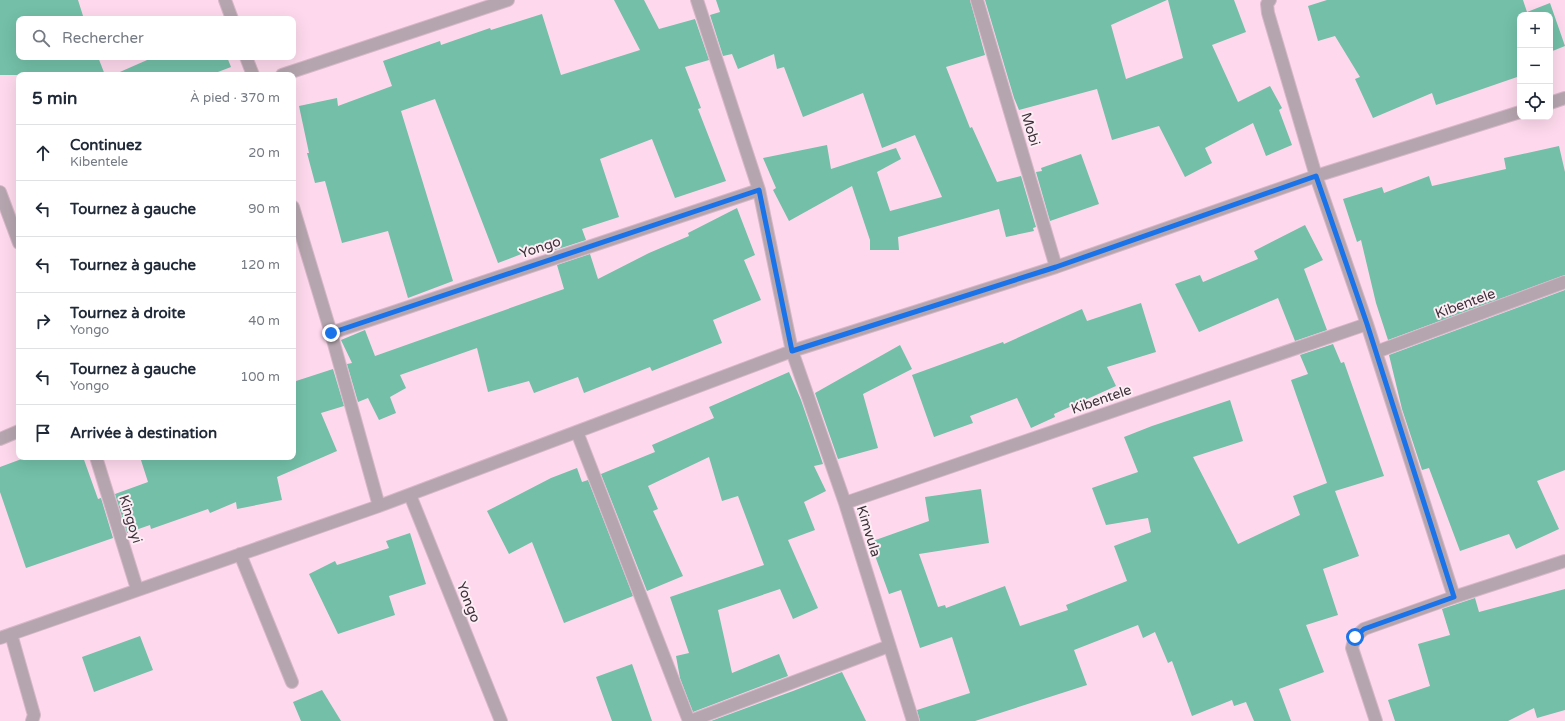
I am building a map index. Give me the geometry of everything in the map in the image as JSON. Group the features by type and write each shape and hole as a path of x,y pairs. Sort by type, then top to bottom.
{"street":[{"path":"225,0 231,16"},
{"path":"291,72 508,0"},
{"path":"697,0 759,190 792,351"},
{"name":"Mobi","path":"977,0 1056,267"},
{"path":"1268,2 1316,176 1367,324 1454,597"},
{"path":"247,60 252,72"},
{"path":"1553,102 1565,98"},
{"path":"32,721 34,715 5,636 380,506 792,351 1056,267 1316,176 1517,113"},
{"name":"Yongo","path":"331,333 759,190"},
{"path":"0,192 16,234"},
{"path":"296,217 331,333 380,506"},
{"name":"Kibentele","path":"1376,352 1565,282"},
{"name":"Kibentele","path":"845,503 1367,324"},
{"name":"Kimvula","path":"792,351 845,503 913,721"},
{"path":"577,432 689,721 889,646"},
{"path":"0,439 16,433"},
{"name":"Kingoyi","path":"97,460 137,589"},
{"name":"Yongo","path":"410,495 501,721"},
{"path":"240,554 292,682"},
{"path":"1376,721 1352,648 1355,637 1364,629 1454,597 1565,561"}],"building":[{"path":"0,0 78,0 83,16 16,16 16,60 99,60 104,72 16,72 16,75 0,75"},
{"path":"614,0 644,0 659,29 695,19 709,60 685,67 701,108 698,109 726,181 675,198 652,139 600,159 619,217 582,229 586,240 552,251 550,243 498,263 435,99 401,111 453,281 408,298 388,231 342,243 325,181 315,183 307,153 309,153 299,106 337,98 338,106 392,86 383,61 440,41 441,45 490,28 491,30 542,14 561,75 640,50"},
{"path":"716,0 970,0 985,55 946,67 970,128 972,127 997,182 1021,176 1036,227 1033,228 1034,231 1006,237 999,209 898,237 899,250 870,250 870,240 852,186 789,221 773,190 776,188 763,158 827,145 831,169 896,148 901,159 877,172 890,211 942,197 915,135 882,148 863,93 803,117 784,67 777,69 774,54 738,69 732,54 723,56 710,15 720,12"},
{"path":"985,0 1167,0 1111,25 1126,79 1183,58 1168,0 1234,0 1246,32 1212,45 1238,102 1270,86 1282,108 1279,110 1292,145 1266,156 1253,123 1205,148 1212,163 1185,177 1159,126 1112,140 1097,89 1019,110 1014,98"},
{"path":"1327,0 1523,0 1527,12 1517,12 1517,77 1436,105 1432,93 1373,118 1355,79 1360,77 1335,36 1318,41 1308,6"},
{"path":"1550,3 1565,46 1553,51 1553,12 1527,12"},
{"path":"147,60 228,60 231,67 218,72 120,72"},
{"path":"1559,146 1565,172 1565,275 1388,340 1376,303 1361,240 1357,242 1343,199 1382,187 1384,193 1429,176 1432,186 1506,169 1504,158"},
{"path":"1081,154 1099,204 1050,221 1036,172 1042,171 1041,168"},
{"path":"737,208 755,255 744,260 761,300 713,320 722,343 652,371 650,367 584,393 578,377 534,393 529,381 488,392 477,348 400,375 406,388 390,397 396,413 379,420 368,398 358,402 347,364 352,363 341,340 365,330 375,356 564,289 557,265 590,254 598,279 649,253 689,236 688,233"},
{"path":"1305,225 1323,260 1304,269 1327,330 1295,341 1278,298 1199,332 1175,284 1200,275 1203,282 1258,259 1254,251"},
{"path":"1565,290 1565,470 1537,481 1559,529 1516,549 1509,534 1460,551 1429,468 1422,470 1402,409 1389,355"},
{"path":"1141,303 1156,352 1107,367 1116,386 1054,414 1055,417 1031,428 1017,398 970,416 973,423 934,437 912,375 1003,342 1004,344 1082,309 1087,321"},
{"path":"1333,344 1341,363 1344,362 1384,476 1335,491 1359,556 1323,569 1338,615 1306,625 1324,672 1279,689 1291,721 1254,721 1246,702 1234,706 1232,700 1192,716 1172,661 1168,663 1155,632 1143,638 1138,625 1074,650 1087,685 975,721 920,721 917,710 970,693 952,637 920,648 901,590 889,594 870,542 929,521 925,497 981,489 989,543 919,554 938,607 945,605 946,608 1005,586 1020,626 1068,610 1066,605 1127,581 1114,546 1151,532 1148,518 1106,525 1092,488 1138,472 1124,437 1230,400 1243,441 1193,457 1238,544 1300,515 1293,496 1327,483 1291,380 1308,374 1300,355"},
{"path":"900,345 912,369 863,394 878,448 838,459 815,393"},
{"path":"333,369 344,406 321,413 337,451 277,477 282,500 237,509 236,502 210,513 208,509 151,529 150,525 127,533 115,494 148,482 141,460 296,460 296,381"},
{"path":"789,372 801,400 823,464 814,466 826,491 804,502 815,530 788,540 818,608 793,619 780,589 718,610 732,673 779,654 788,676 693,712 680,678 676,656 689,653 670,597 764,565 738,496 722,501 709,457 648,486 658,509 653,511 683,576 647,591 601,474 655,452 652,445 714,418 709,407"},
{"path":"19,460 84,460 98,499 101,498 113,538 26,568 0,492 0,467"},
{"path":"577,468 582,482 588,480 633,596 564,623 532,542 509,554 487,511 551,478"},
{"path":"410,533 426,584 389,596 395,615 338,634 309,574 335,561 337,565 389,548 386,541"},
{"path":"1565,589 1565,710 1537,718 1534,708 1508,721 1395,721 1388,700 1430,686 1418,644 1450,635 1442,609 1475,598 1479,612"},
{"path":"140,636 153,670 94,692 82,657"},
{"path":"632,664 652,721 612,721 596,677"},
{"path":"842,672 866,721 711,721 793,691"},
{"path":"322,690 341,721 301,721 293,702"}],"route":[{"path":"331,333 759,190 792,351 1056,267 1316,176 1367,324 1454,597 1364,629 1355,637"}]}
